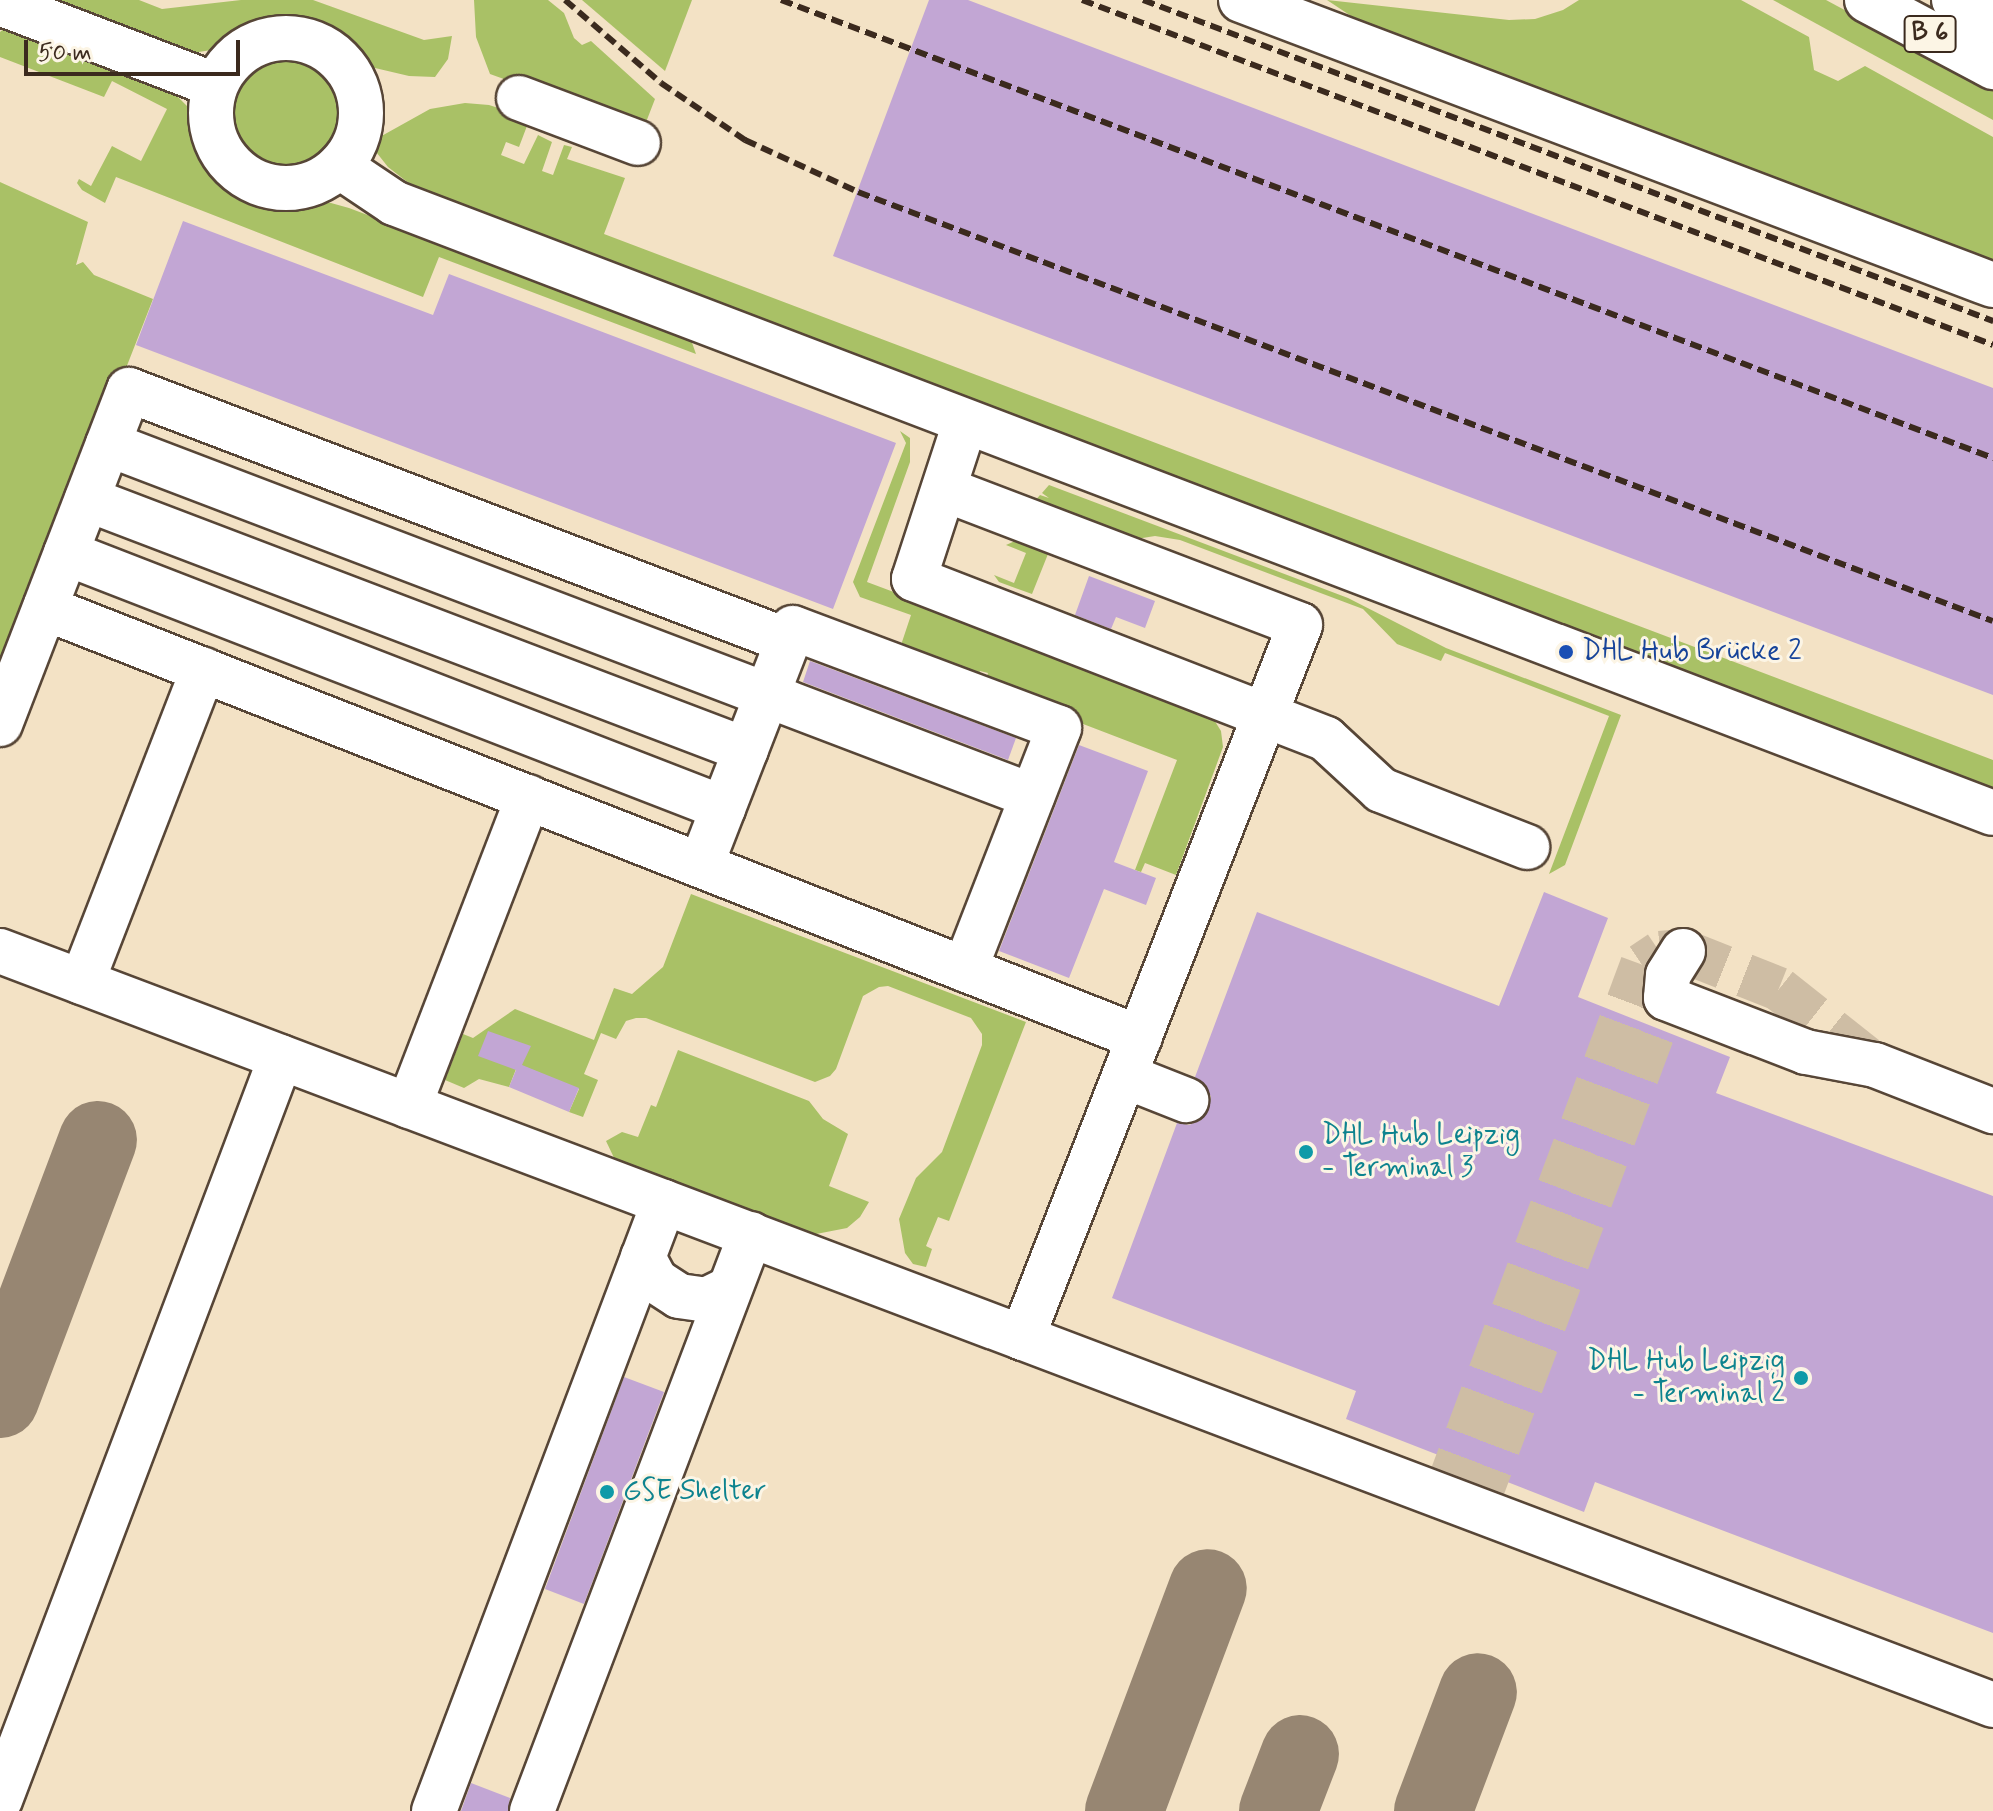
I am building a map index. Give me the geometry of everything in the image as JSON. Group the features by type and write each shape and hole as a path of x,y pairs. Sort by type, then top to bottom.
{"main road":[{"path":"1241,0 1993,285"},
{"name":"B 6","path":"1867,0 1993,67"},
{"name":"B 6","path":"1954,0 1993,20"},
{"path":"0,3 215,85"},
{"path":"298,38 333,55 355,84 361,110 354,144 339,166 328,175 295,187 270,186 250,179 234,167 213,134 211,103 215,85 236,55 264,41 298,38"},
{"path":"519,98 638,143"},
{"path":"339,166 394,203 1993,813"},
{"path":"0,724 129,390 791,634 1059,728 965,969"},
{"path":"965,423 914,579 1326,739 1381,790 1527,847"},
{"path":"108,444 1032,796"},
{"path":"944,489 1300,625 1022,1338"},
{"path":"87,499 746,750"},
{"path":"66,553 723,808"},
{"path":"45,608 965,969 1133,1057 1186,1100"},
{"path":"701,865 791,634"},
{"path":"82,982 203,670"},
{"path":"409,1106 528,797"},
{"path":"0,951 1993,1705"},
{"path":"1683,951 1668,975 1666,998 1806,1052 1875,1065 1993,1111"},
{"path":"0,1800 281,1057"},
{"path":"434,1811 664,1202"},
{"path":"532,1811 751,1234"},
{"path":"643,1257 656,1281 679,1296 706,1300 729,1289"}],"green space":[{"path":"35,0 139,0 162,9 241,0 313,0 424,40 452,36 448,59 435,77 409,76 358,64 339,44 301,28 271,29 231,47 192,53"},
{"path":"474,0 548,0 564,13 574,38 582,45 591,41 655,99 643,130 490,74 476,37"},
{"path":"582,0 692,0 665,71"},
{"path":"1327,0 1509,20 1535,19 1563,10 1579,0 1741,0 1809,37 1814,70 1838,81 1865,66 1993,137 1993,280 1469,76 1463,60 1351,16"},
{"path":"1773,0 1826,0 1993,90 1993,120"},
{"path":"10,24 142,76 178,97 188,107 210,156 245,189 266,198 331,203 349,208 690,337 696,354 439,257 423,297 116,177 105,203 82,190 77,183 79,179 91,186 112,146 141,161 167,109 112,81 104,97 0,57 0,32"},
{"path":"287,59 308,63 325,75 337,92 341,113 337,134 325,151 308,163 287,167 266,163 249,151 237,134 233,113 237,92 249,75 266,63"},
{"path":"465,103 489,105 530,118 519,147 506,142 501,155 524,164 538,135 552,142 542,171 553,175 564,145 572,147 567,159 625,178 604,234 1993,760 1993,788 419,191 388,167 369,143 430,109"},
{"path":"0,182 88,222 76,265 83,262 94,275 153,299 0,691"},
{"path":"900,431 910,438 910,462 867,582 1180,699 1211,715 1221,731 1223,747 1176,875 1145,863 1141,872 1135,870 1177,760 984,686 988,673 980,671 975,683 898,654 911,615 860,597 853,582 906,443"},
{"path":"1049,485 1348,598 1446,648 1621,715 1565,865 1549,874 1609,716 1445,653 1441,661 1397,644 1363,609 1180,540 1155,536 1130,540 1034,502 1040,495 1049,498 1042,493"},
{"path":"1015,541 1048,554 1032,594 999,582 994,575 1014,583 1026,553 1006,545"},
{"path":"691,894 1026,1022 949,1221 938,1217 926,1246 932,1249 926,1267 913,1264 905,1253 899,1219 916,1178 942,1152 982,1045 982,1034 971,1018 888,986 879,987 863,996 836,1069 830,1076 815,1082 646,1018 636,1018 626,1021 616,1039 601,1033 584,1074 598,1080 583,1117 569,1112 579,1089 518,1064 509,1087 479,1079 464,1088 445,1080 463,1034 473,1038 515,1009 594,1040 614,988 632,994 663,967"},
{"path":"678,1050 809,1101 823,1119 848,1134 829,1186 869,1202 860,1217 847,1228 811,1235 616,1162 606,1141 622,1132 638,1137 651,1105 656,1107"}],"building":[{"path":"929,0 968,0 1993,388 1993,695 833,256"},
{"path":"183,221 433,315 449,274 896,443 833,609 136,345"},
{"path":"1089,576 1155,601 1145,628 1116,617 1111,629 1075,615"},
{"path":"810,661 1016,738 1008,760 803,682"},
{"path":"1079,745 1148,771 1114,862 1156,878 1146,905 1104,889 1069,978 999,951"},
{"path":"1544,892 1608,918 1578,997 1730,1057 1716,1093 1993,1196 1993,1633 1595,1482 1584,1512 1346,1419 1356,1391 1112,1298 1177,1123 1189,1125 1201,1120 1209,1108 1211,1097 1206,1085 1195,1077 1257,912 1499,1006"},
{"path":"488,1031 531,1046 522,1065 579,1088 569,1112 509,1087 516,1070 478,1056"},
{"name":"GSE Shelter","path":"624,1377 664,1392 584,1604 545,1589"},
{"path":"471,1783 510,1798 508,1811 461,1811"}],"taxiway":[{"path":"0,1399 98,1140"},
{"path":"1124,1811 1208,1588"},
{"path":"1433,1811 1478,1692"},
{"path":"1278,1811 1300,1754"}],"tunnel":[{"path":"1444,1497 1642,965 1660,953 1683,951 1779,989 1875,1065"},
{"path":"1475,1509 1666,998"}],"railway":[{"path":"565,0 661,83 745,140 858,192 1993,621"},
{"path":"781,0 1993,458"},
{"path":"1082,0 1993,345"},
{"path":"1143,0 1993,321"}],"place":[{"name":"DHL Hub Brücke 2","path":"1566,652"},
{"name":"DHL Hub Leipzig - Terminal 3","path":"1306,1152"},
{"name":"DHL Hub Leipzig - Terminal 2","path":"1801,1378"},
{"name":"GSE Shelter","path":"607,1492"}]}
